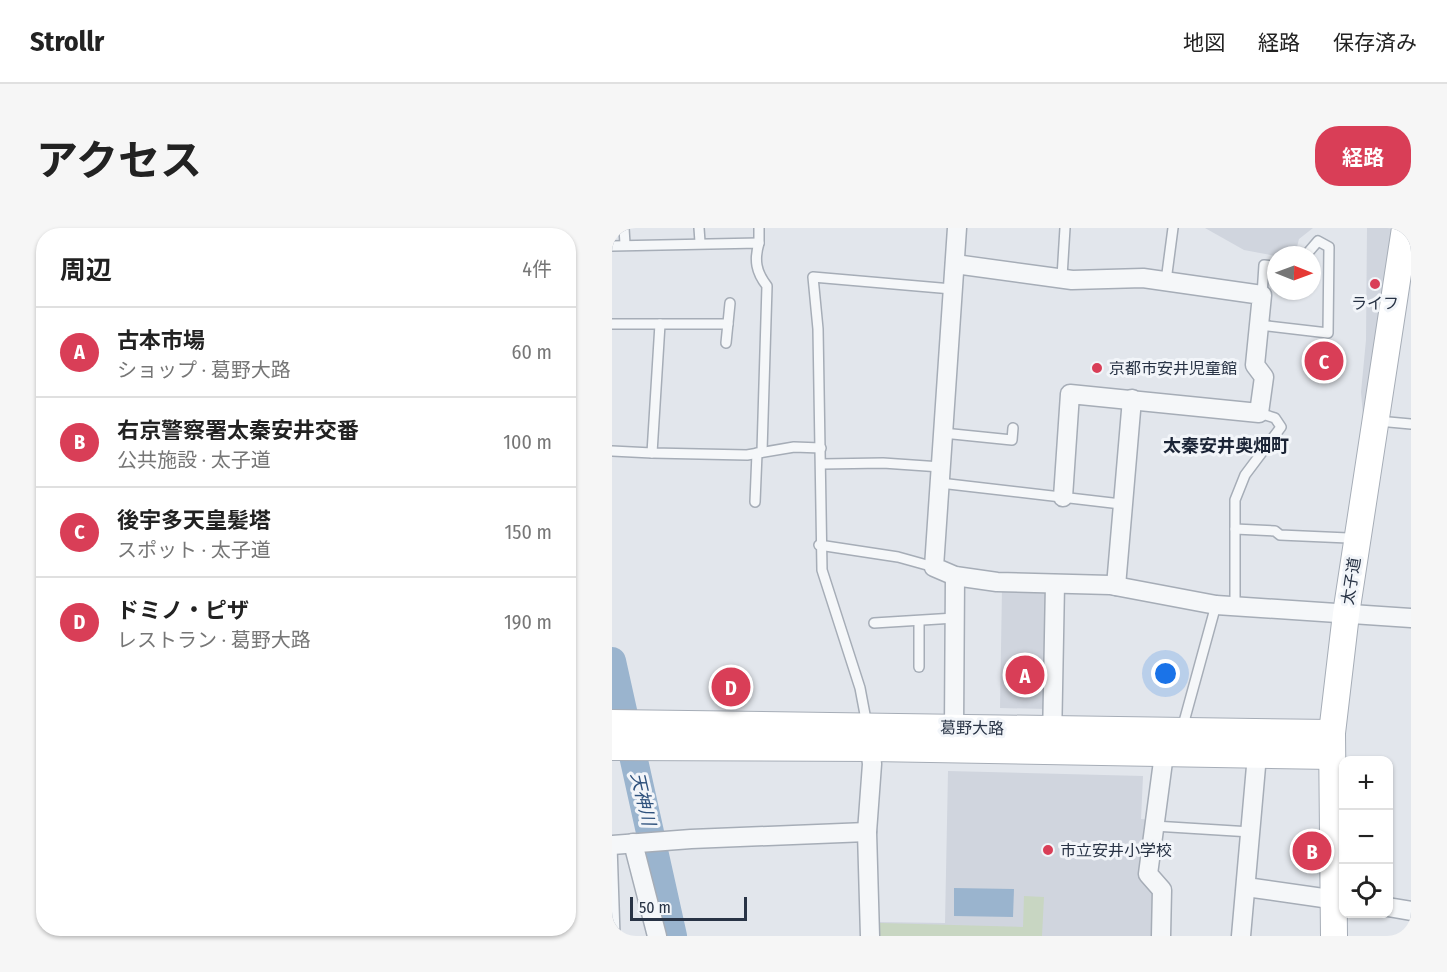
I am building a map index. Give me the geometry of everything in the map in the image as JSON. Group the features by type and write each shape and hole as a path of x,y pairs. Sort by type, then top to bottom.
{"street":[{"path":"957,228 934,567 955,576 997,582 1116,586 1216,605 1411,618"},
{"name":"太子道","path":"1334,936 1339,901 1332,745 1346,614 1405,228"},
{"path":"955,264 1072,280 1143,278 1262,294 1255,365 1264,377 1259,413 1070,394 1063,497"},
{"path":"1116,586 1121,504 1132,399"},
{"path":"954,728 955,576"},
{"path":"1052,741 1056,584"},
{"name":"葛野大路","path":"869,737 954,728 1164,754 1257,755 1332,745"},
{"name":"葛野大路","path":"612,739 647,736 869,737 1052,741 1181,731 1332,745"},
{"path":"869,737 867,832 870,936"},
{"path":"1161,936 1162,890 1148,873 1164,754"},
{"path":"1241,936 1257,755"},
{"path":"612,845 867,832"},
{"path":"637,842 657,936"},
{"path":"1245,887 1339,901"},
{"path":"1393,908 1411,911"}],"lane":[{"path":"624,228 626,244"},
{"path":"699,228 700,243"},
{"path":"755,502 767,286 757,272 756,253 759,228"},
{"path":"1062,277 1065,228"},
{"path":"1166,281 1173,228"},
{"path":"1260,325 1328,333 1329,247 1318,241 1314,246"},
{"path":"612,246 759,243"},
{"path":"1262,294 1264,265 1267,265"},
{"path":"869,737 860,688 822,570 819,545 822,464 818,329 813,277 952,289"},
{"path":"726,343 730,303"},
{"path":"612,324 728,324"},
{"path":"652,453 660,324"},
{"path":"1235,606 1235,500 1245,475 1281,427 1275,418 1259,413"},
{"path":"1376,420 1411,424"},
{"path":"943,433 1012,440 1013,428"},
{"path":"612,451 747,455 794,447 820,448"},
{"path":"822,464 883,463 1063,497 1121,504"},
{"path":"1235,529 1275,531 1280,535 1296,537 1348,538"},
{"path":"819,545 898,557 934,567"},
{"path":"1181,731 1216,605"},
{"path":"874,622 955,618"},
{"path":"919,621 919,667"},
{"path":"1154,826 1251,832"},
{"path":"612,845 615,936"}],"shaded area":[{"path":"1205,228 1313,228 1299,239 1297,246 1267,246 1267,254 1244,250"},
{"name":"ライフ","path":"1367,228 1392,228 1363,416 1361,392 1366,340"},
{"path":"1002,589 1050,590 1048,709 1000,708"},
{"name":"市立安井小学校","path":"948,771 1143,776 1141,819 1153,820 1156,889 1155,936 878,936 878,922 945,923"}],"green space":[{"path":"1024,896 1044,897 1042,936 880,936 880,923 1023,927"}],"water":[{"path":"954,888 1014,889 1013,917 954,916"}],"waterway":[{"name":"天神川","path":"612,661 673,936"}],"place":[{"name":"ライフ","path":"1375,284"},
{"name":"後宇多天皇髪塔","path":"1324,361"},
{"name":"京都市安井児童館","path":"1097,368"},
{"name":"古本市場","path":"1025,675"},
{"name":"ドミノ・ピザ","path":"731,687"},
{"name":"市立安井小学校","path":"1048,850"},
{"name":"右京警察署太秦安井交番","path":"1312,851"}],"district":[{"name":"太秦安井奥畑町","path":"1226,446"}]}
